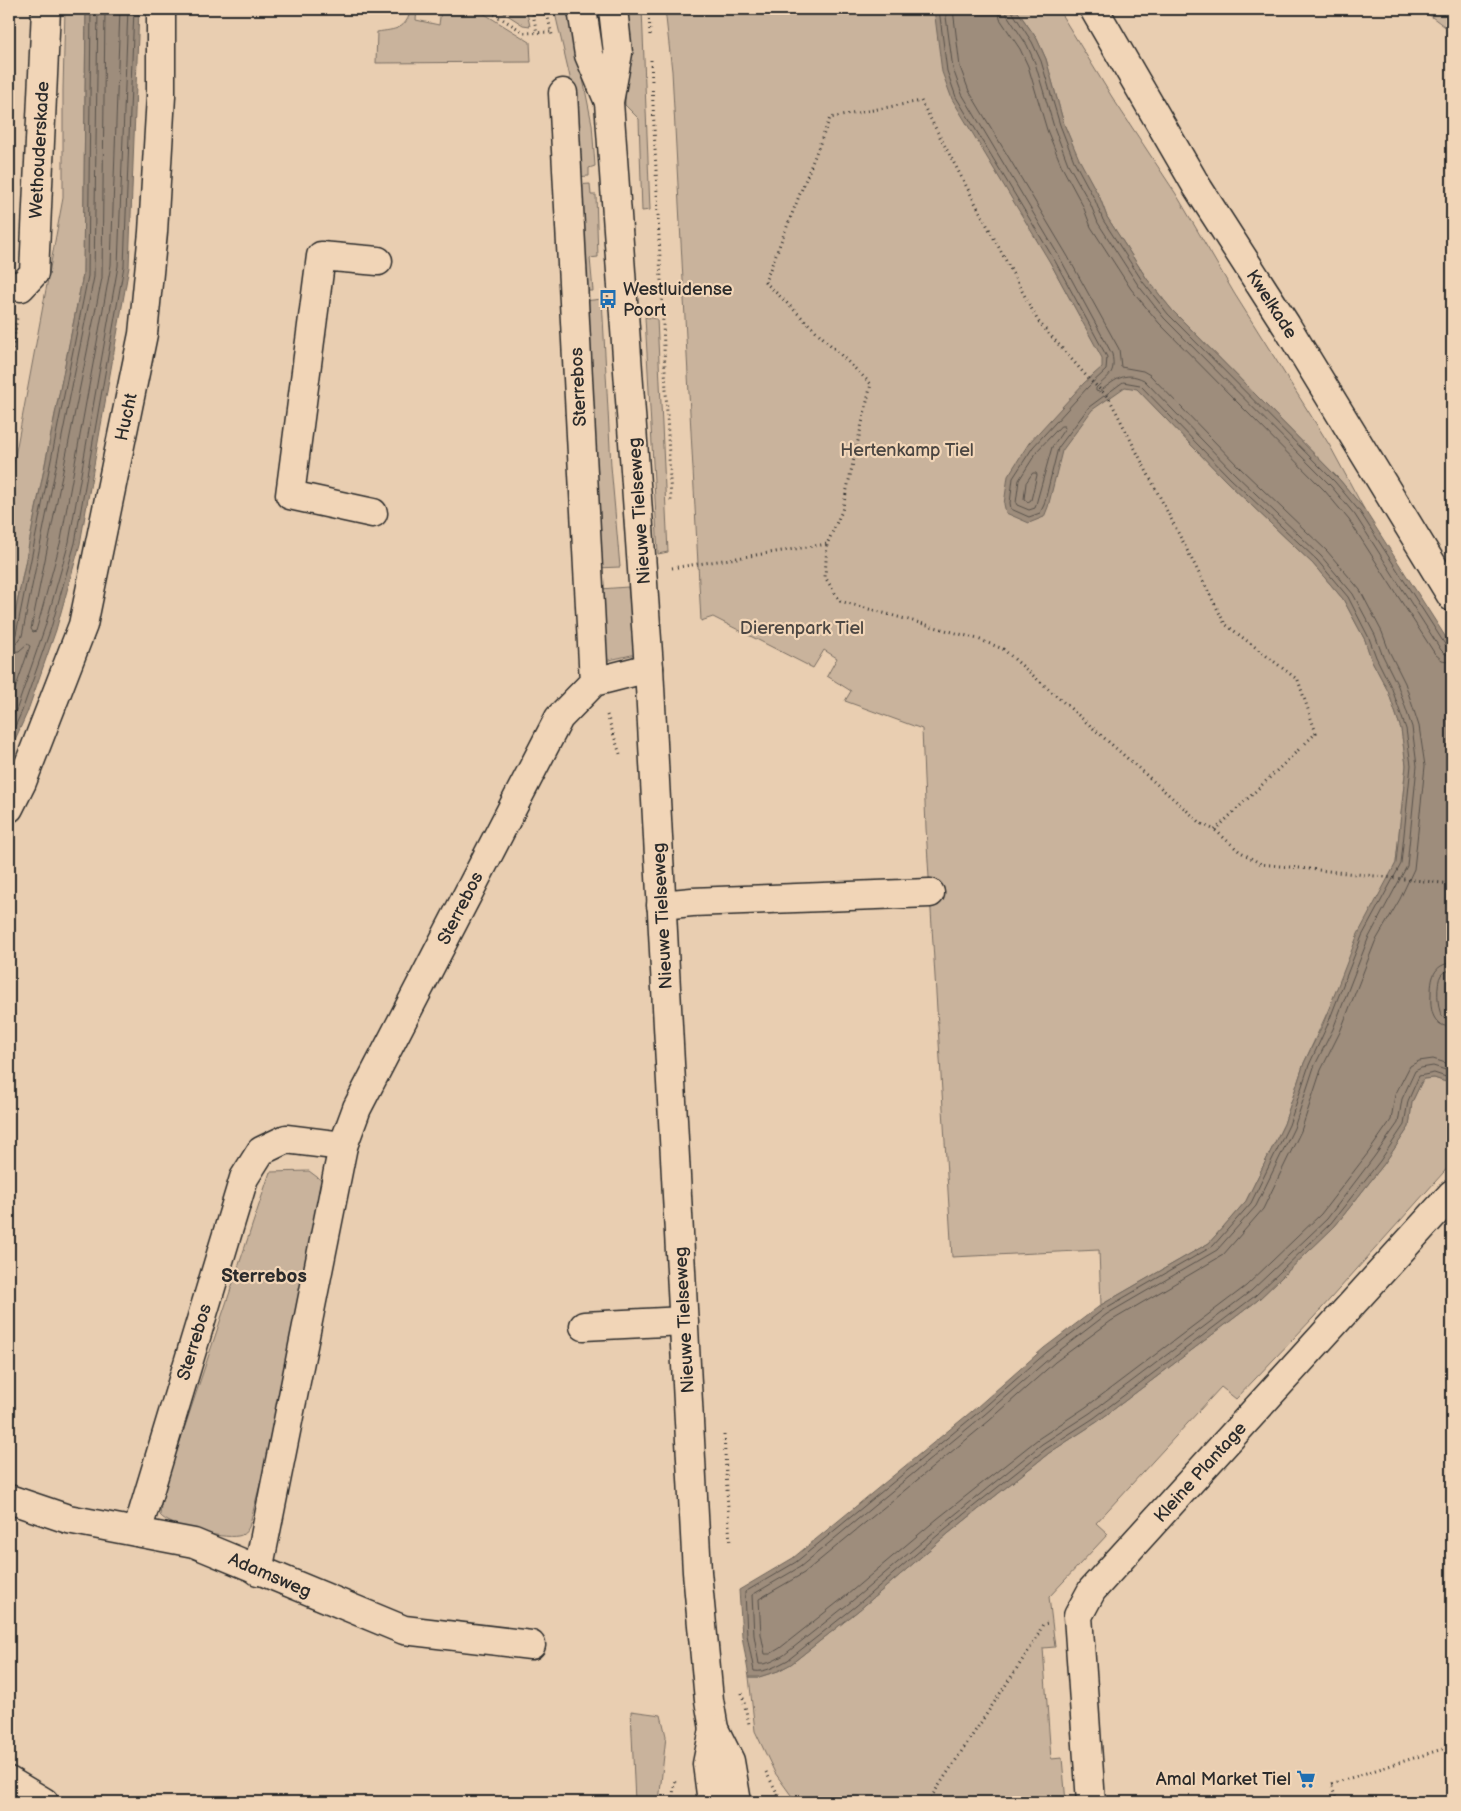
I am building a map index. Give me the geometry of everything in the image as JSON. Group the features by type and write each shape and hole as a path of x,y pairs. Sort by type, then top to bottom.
{"street":[{"name":"Wethouderskade","path":"15,286 34,273 46,9"},
{"name":"Hucht","path":"9,808 22,782 83,625 143,334 153,232 161,96 161,9"},
{"name":"Nieuwe Tielseweg","path":"582,9 589,55 609,102"},
{"name":"Nieuwe Tielseweg","path":"613,9 618,53 609,102 649,668 697,1572 709,1700 714,1729 730,1761 737,1802"},
{"name":"Kwelkade","path":"1094,9 1196,186 1286,325 1452,597"},
{"name":"Sterrebos","path":"258,1571 343,1146 356,1108 559,718 594,682 563,93"},
{"path":"373,513 290,495 321,256 378,261"},
{"path":"594,682 649,668"},
{"path":"661,905 692,902 930,893"},
{"name":"Sterrebos","path":"137,1532 244,1178 261,1150 286,1139 343,1146"},
{"name":"Kleine Plantage","path":"1078,1616 1092,1590 1452,1194"},
{"path":"584,1326 684,1321"},
{"name":"Adamsweg","path":"9,1499 68,1519 194,1543 404,1630 531,1645"},
{"path":"1078,1616 1091,1802"},
{"name":"Nieuwe Tielseweg","path":"712,1802 707,1764 714,1729"},
{"path":"9,1781 44,1802"}],"path":[{"path":"486,9 525,33 551,32"},
{"path":"532,9 537,32"},
{"path":"1215,830 1316,733 1298,680 1225,624 1109,398 1089,379 1038,321 921,101 830,118 765,282 871,384 842,511 827,544 825,577 840,601 978,638 1002,648 1202,824 1215,830 1239,851 1260,864 1452,884"},
{"path":"9,378 15,286"},
{"path":"643,571 674,568 827,544"},
{"path":"928,1802 1035,1641 1044,1624 1078,1616"},
{"path":"1337,1802 1331,1784 1452,1746"}],"green space":[{"path":"65,9 86,9 83,275 9,643 9,489 63,198"},
{"path":"411,9 417,9 416,20 439,25 441,9 480,9 483,13 530,42 531,62 376,63 377,32 395,29 403,25"},
{"path":"498,9 526,9 530,26 523,25"},
{"path":"554,9 569,9 592,124 595,166 589,168 589,176 575,177 570,77"},
{"path":"591,9 602,9 607,52 601,57"},
{"path":"623,9 642,9 650,210 642,211 639,119 625,105 626,70"},
{"name":"Hertenkamp Tiel","path":"665,9 934,9 934,13 1051,264 1102,357 1137,389 1226,481 1313,564 1343,599 1365,640 1371,659 1388,691 1401,729 1406,765 1396,863 1304,1063 1284,1124 1246,1201 1209,1243 1101,1305 1099,1250 952,1257 926,828 922,729 845,701 851,691 827,676 837,658 824,650 813,668 713,617 701,621 672,71"},
{"path":"1016,9 1058,9 1112,97 1176,194 1234,293 1330,446 1364,509 1339,479 1172,310 1147,279 1107,217 1100,198 1078,159 1064,124 1046,59 1037,39"},
{"path":"1421,9 1452,9 1452,32 1424,11"},
{"path":"590,184 591,195 596,195 598,257 590,258 593,291 582,291 575,185"},
{"path":"602,299 611,466 620,567 597,568 584,301"},
{"path":"9,309 16,328 9,379"},
{"path":"645,317 657,319 668,552 658,554"},
{"path":"628,587 636,654 605,661 600,589"},
{"path":"1452,960 1452,1025 1449,984"},
{"path":"1434,1078 1452,1084 1452,1163 1313,1318 1236,1399 1221,1387 1096,1523 1108,1534 1049,1597 1055,1647 1043,1648 1051,1759 1062,1758 1066,1802 796,1802 775,1773 755,1731 749,1677 759,1677 778,1671 791,1664 1049,1453 1097,1422 1258,1300 1335,1226 1384,1164 1409,1127 1412,1102 1423,1079"},
{"path":"309,1171 325,1183 281,1403 249,1527 246,1532 238,1536 220,1536 184,1528 160,1515 162,1495 270,1172"},
{"path":"631,1711 661,1715 666,1736 659,1802 635,1802"}],"water":[{"path":"86,9 139,9 129,267 80,544 56,630 27,713 9,753 9,644 83,275"},
{"path":"934,9 1016,9 1037,39 1046,59 1064,124 1079,159 1100,198 1107,217 1147,279 1172,310 1339,479 1364,509 1452,647 1452,960 1449,984 1452,1033 1452,1084 1434,1078 1423,1079 1412,1102 1409,1127 1384,1164 1335,1226 1258,1300 1097,1422 1049,1453 791,1664 778,1671 759,1677 749,1677 742,1636 739,1590 793,1558 977,1407 1044,1348 1101,1305 1209,1243 1246,1201 1284,1124 1304,1063 1323,1024 1358,934 1396,863 1406,765 1401,729 1388,691 1371,659 1365,640 1343,599 1313,564 1226,481 1137,389 1125,387 1092,410 1062,451 1044,517 1029,523 1006,513 1004,504 1008,476 1029,443 1084,383 1102,367 1102,358 1051,264 952,99 942,72"}],"place":[{"name":"Westluidense Poort","path":"608,299"},
{"name":"Amal Market Tiel","path":"1306,1779"}],"district":[{"name":"Sterrebos","path":"264,1275"}],"park label":[{"name":"Dierenpark Tiel","path":"802,628"}]}
